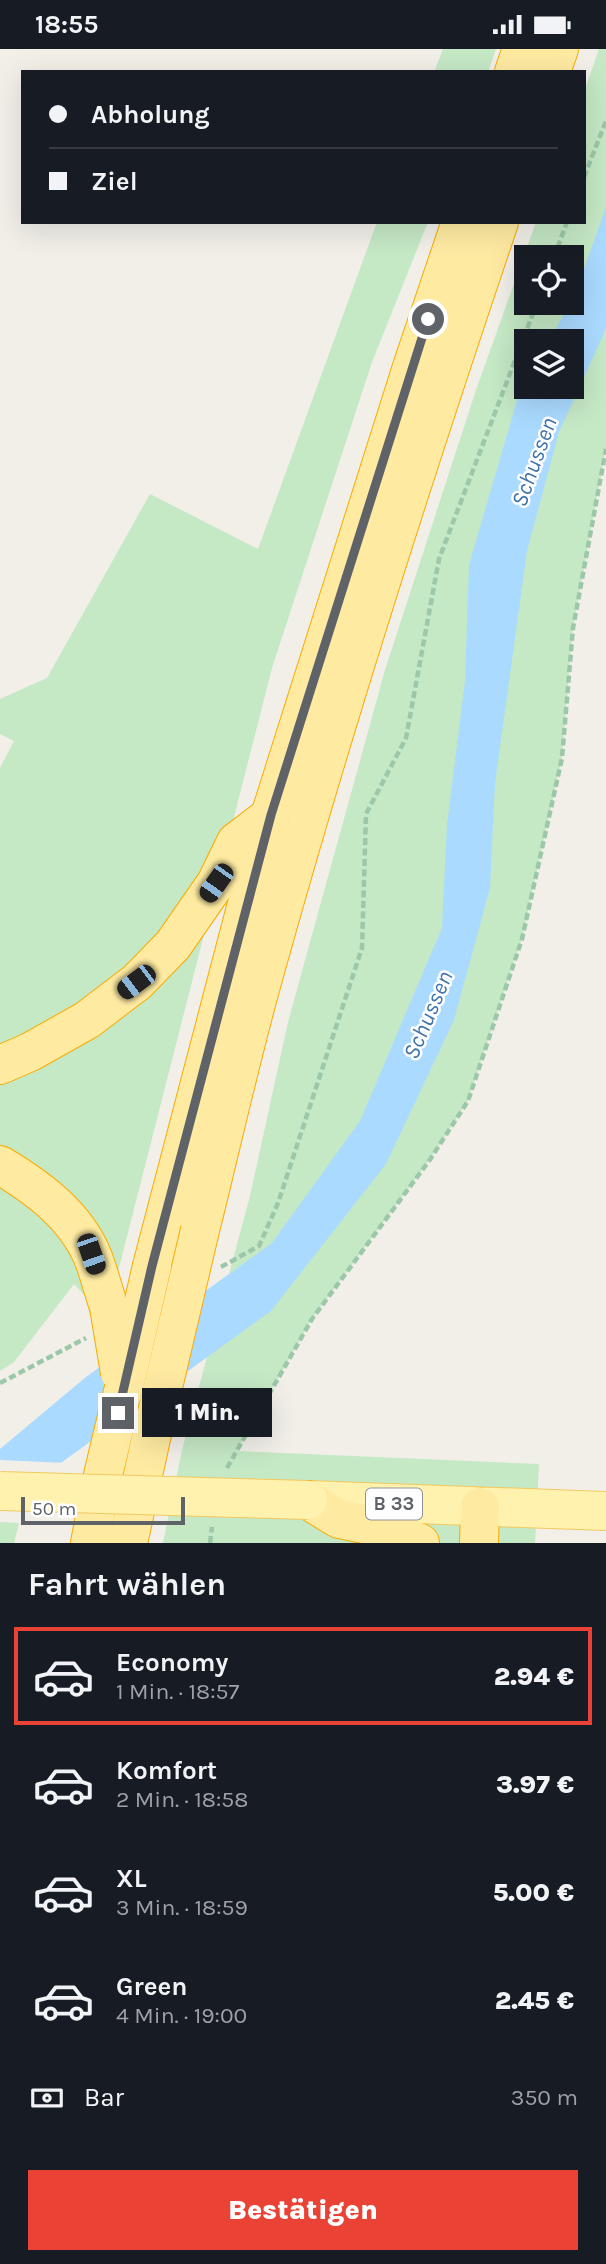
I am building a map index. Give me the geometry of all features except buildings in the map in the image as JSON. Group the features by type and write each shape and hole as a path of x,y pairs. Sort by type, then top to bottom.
{"highway":[{"path":"515,70 522,49"},
{"path":"552,70 559,49"},
{"path":"90,1543 103,1475 152,1266 271,815 412,367 460,224"},
{"path":"128,1543 200,1230 260,991 394,539 498,224"},
{"path":"0,1065 30,1052 87,1020 136,982 173,946 216,883 236,842 271,815"},
{"path":"0,1165 35,1186 65,1214 91,1254 101,1321 124,1392"},
{"path":"308,1500 339,1519 388,1529 420,1543"}],"main road":[{"name":"B 33","path":"0,1491 308,1500 479,1525 606,1511"}],"path":[{"path":"586,172 606,121"},
{"path":"558,245 566,224"},
{"path":"214,1271 259,1246 281,1193 362,948 366,814 406,738 439,559 532,315"},
{"path":"227,1468 312,1319 429,1161 468,1101 522,939 562,758 573,628 606,449"},
{"path":"0,1383 101,1321"}],"green space":[{"path":"443,49 496,49 489,70 435,70"},
{"path":"599,49 606,49 606,449 573,628 562,758 522,939 468,1101 429,1161 312,1319 237,1451 539,1464 535,1543 163,1543 182,1450 250,1196 288,1022 385,670 476,390 514,284 514,315 584,315 584,245 528,245 535,224 586,224 586,86"},
{"path":"376,224 427,224 372,362 272,668 109,1307 91,1253 0,1165 0,768 14,741 0,734 0,699 47,678 150,494 258,549"},
{"path":"0,1181 13,1185 77,1255 87,1298 74,1284 14,1362 0,1371"},
{"path":"0,1522 19,1523 14,1543 0,1543"}],"water":[{"path":"606,207 606,329 584,377 584,329 556,329 563,315 584,315 584,269"},
{"name":"Schussen","path":"517,399 574,399 559,432 527,551 495,783 490,888 454,1020 386,1164 271,1311 0,1507 0,1449 86,1377 272,1243 360,1121 442,928 447,825 465,681 469,565"}],"pier":[{"path":"0,1460 67,1463 0,1511"}],"route":[{"path":"118,1413 152,1266 271,815 428,319"}]}
